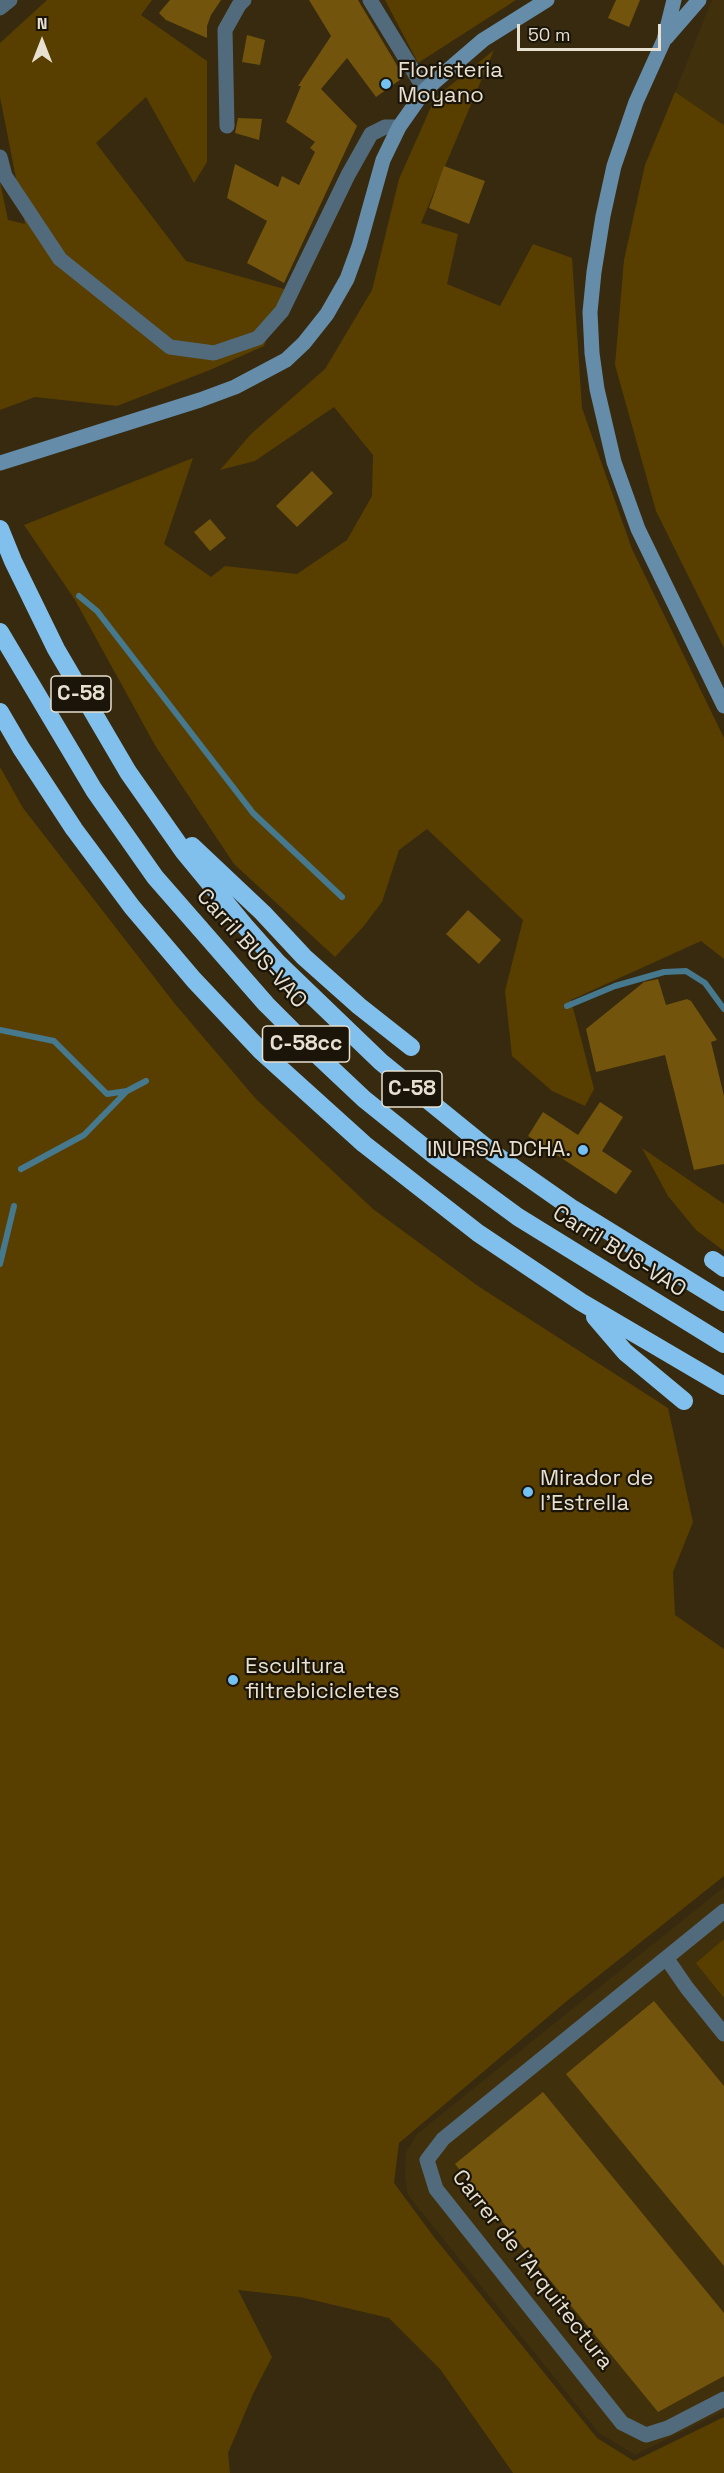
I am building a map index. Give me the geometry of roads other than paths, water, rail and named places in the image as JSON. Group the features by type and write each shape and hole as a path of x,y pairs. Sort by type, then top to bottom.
{"highway":[{"name":"C-58","path":"0,529 56,649 128,772 190,859 251,933 311,997 381,1062 456,1126 533,1182 654,1261 724,1302"},
{"name":"Carril BUS-VAO","path":"0,632 94,790 155,877 266,1004 313,1051 373,1106 518,1218 724,1344"},
{"path":"0,712 74,829 132,907 194,980 261,1051 364,1144 477,1233 581,1302 724,1386"},
{"path":"155,812 263,912 304,957 359,1006 411,1047"},
{"path":"581,1302 625,1352 684,1401"}],"main road":[{"path":"0,463 200,400 235,387 286,360 304,343 327,314 347,279 359,246 383,160 399,127 425,90 483,40 547,0"},
{"path":"674,0 664,40 632,113 614,166 603,216 590,312 592,354 597,389 614,462 638,529 724,706"},
{"path":"664,40 699,0"}],"street":[{"path":"0,8 10,0"},
{"path":"227,126 225,30 239,4 244,0"},
{"path":"370,0 425,90"},
{"path":"0,157 5,176 60,259 170,347 214,354 258,338 282,311 348,175 371,134 385,127 399,127"},
{"name":"Carrer de l'Arquitectura","path":"724,1911 443,2139 426,2160 436,2189 622,2423 646,2435 668,2428 724,2399"},
{"path":"667,1959 724,2034"}],"waterway":[{"path":"79,596 97,611 253,813 342,897"},
{"path":"567,1006 615,986 664,972 686,971 705,983 724,1009"},
{"path":"0,1030 54,1041 107,1094 127,1091"},
{"path":"21,1169 84,1135 127,1091 146,1081"},
{"path":"0,1264 14,1206"}],"place":[{"name":"Floristeria Moyano","path":"386,84"},
{"name":"INURSA DCHA.","path":"583,1150"},
{"name":"Mirador de l'Estrella","path":"528,1492"},
{"name":"Escultura filtrebicicletes","path":"233,1680"}]}
